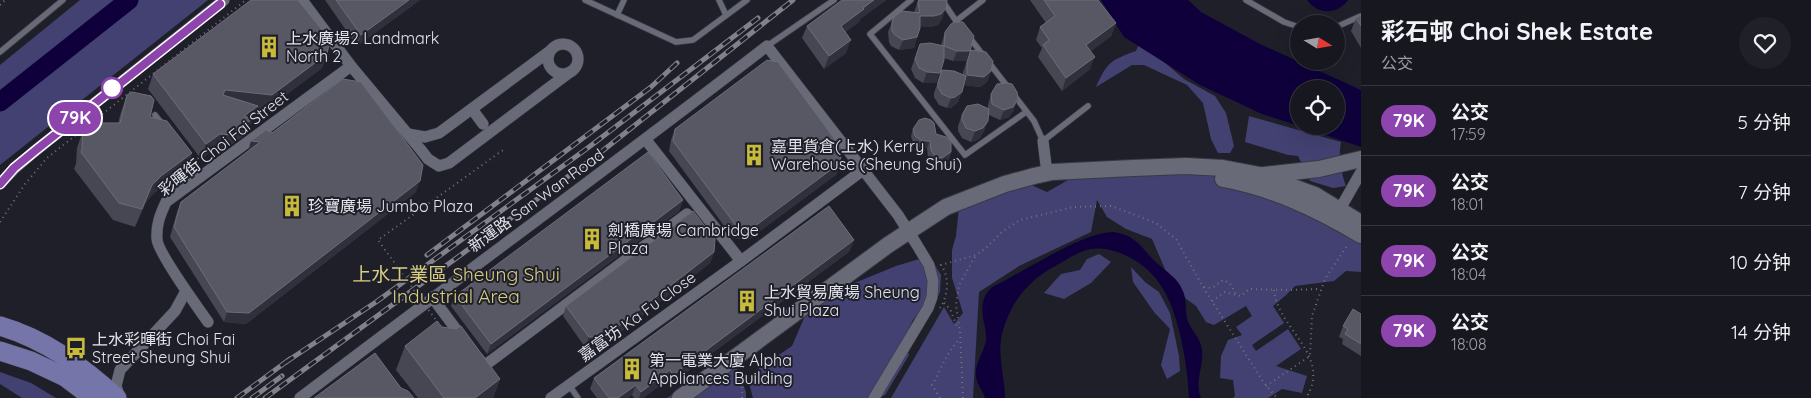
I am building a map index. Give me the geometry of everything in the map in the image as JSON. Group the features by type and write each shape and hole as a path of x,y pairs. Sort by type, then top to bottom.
{"main road":[{"path":"0,326 32,338 62,354 89,373 118,398"},
{"path":"0,350 31,361 65,377 93,398"}],"street":[{"path":"0,184 14,168 224,0"},
{"path":"302,0 351,66 428,159 434,164 444,166 570,72 577,64 575,50 562,44 554,48 445,130 425,137 408,134"},
{"path":"767,46 863,170 908,231 929,265 933,281 932,297 922,320 874,398"},
{"name":"新運路 San Wan Road","path":"300,398 367,352 432,297 646,140 767,46"},
{"path":"550,51 548,60 552,69 561,73 570,72"},
{"name":"彩暉街 Choi Fai Street","path":"208,322 186,291 156,242 157,222 166,202 351,66"},
{"path":"472,109 483,124"},
{"path":"646,140 740,261"},
{"path":"1043,141 1047,173"},
{"path":"1260,175 1320,169 1361,159"},
{"path":"680,398 908,231 946,207 1004,184 1047,173 1186,166 1222,168 1260,175 1315,195 1337,214 1354,240"},
{"path":"1147,168 1178,171 1256,187 1361,222"},
{"name":"嘉富坊 Ka Fu Close","path":"551,398 863,170"},
{"path":"1337,214 1361,172"},
{"path":"432,297 484,366 687,214"},
{"path":"118,398 116,386 120,370 175,310 186,291"}],"lane":[{"path":"0,52 62,0"},
{"path":"584,0 676,42 693,40 747,0"},
{"path":"617,15 624,0"},
{"path":"719,0 726,15"},
{"path":"767,46 834,0"},
{"path":"911,0 870,34 965,155 1026,112"},
{"path":"942,0 1034,122 1043,141 1088,106"},
{"path":"956,20 983,0"},
{"path":"1246,0 1290,24"},
{"path":"1345,23 1361,16"},
{"path":"155,115 166,130"},
{"path":"178,145 202,176"},
{"path":"568,385 578,398"}],"path":[{"path":"0,5 5,0"},
{"path":"0,222 25,184 47,158 246,0"},
{"path":"438,323 378,240 503,150"},
{"path":"184,169 200,157"},
{"path":"940,309 944,302 947,286 946,271 941,264 976,255 1003,231 1020,220 1073,206 1111,206 1157,224 1176,239 1203,287 1266,386 1277,398"},
{"path":"1306,398 1313,384 1310,356 1312,316 1326,279 1354,240"},
{"path":"963,398 960,334 956,305 959,285 976,255"},
{"path":"1203,287 1212,288 1223,280 1230,283 1236,294"},
{"path":"1212,301 1224,292 1240,296 1249,289 1321,289"},
{"path":"1274,290 1278,304 1310,356"},
{"path":"944,302 950,309 960,334"},
{"path":"939,397 932,385 939,374 940,367 960,339"},
{"path":"1266,386 1310,356"},
{"path":"742,398 743,366"}],"shaded area":[{"path":"80,0 208,0 0,165 0,65"},
{"path":"1101,0 1188,0 1201,12 1258,43 1290,58 1290,70 1317,70 1339,80 1290,80 1290,123 1262,114 1200,85 1124,37"},
{"path":"1307,0 1348,0 1344,5 1333,11 1322,11 1311,5"},
{"path":"1139,44 1157,56 1184,79 1215,96 1226,113 1234,146 1230,153 1218,153 1211,139 1203,103 1187,85 1144,65 1132,65 1096,87 1103,72 1111,63 1136,51"},
{"path":"1345,83 1361,90 1361,147 1325,135 1345,135"},
{"path":"1249,116 1290,128 1290,135 1316,135 1341,142 1340,164 1346,186 1333,188 1310,181 1298,156 1288,155 1245,142"},
{"path":"1237,168 1361,229 1361,272 1346,271 1334,281 1295,286 1273,306 1284,323 1252,345 1256,351 1288,329 1301,349 1276,366 1307,376 1302,393 1282,389 1268,398 1233,398 1235,396 1233,380 1220,378 1221,356 1228,340 1242,335 1236,327 1252,316 1246,306 1214,325 1206,322 1196,306 1174,290 1152,239 1126,229 1107,217 1097,200 1091,232 1019,266 979,292 973,398 891,398 944,307 954,324 963,313 952,278 952,250 956,236 959,207 1029,184 1047,192 1077,175"},
{"path":"1113,232 1128,236 1134,240 1175,278 1180,285 1185,297 1188,322 1198,338 1202,349 1198,386 1201,398 1189,398 1185,358 1177,322 1168,299 1156,279 1148,270 1127,256 1110,250 1096,249 1078,253 1047,271 1029,285 1015,302 1005,323 1001,342 1005,398 985,398 977,380 976,372 986,340 982,307 988,291 1069,246 1100,234"},
{"path":"1099,254 1111,262 1091,283 1064,299 1044,293 1061,274 1080,270 1087,259"},
{"path":"929,256 941,275 940,292 928,318 922,309 913,320 904,339 909,355 885,395 879,398 753,398 749,383 758,369 792,346 808,309 830,293 896,266"},
{"path":"1131,267 1145,282 1159,292 1170,313 1179,356 1180,371 1167,379 1161,365 1170,329 1154,312 1133,282"},
{"path":"731,355 746,392 746,398 667,398"},
{"path":"0,372 31,383 56,398 22,398 0,384"}],"building":[{"path":"251,0 298,0 330,40 327,54 272,95 225,90 223,95 258,106 244,116 252,119 230,135 220,134 206,144 153,74"},
{"path":"336,0 409,0 361,35"},
{"path":"842,0 874,0 841,26 851,40 829,56 807,26"},
{"path":"919,0 947,0 946,8 941,14 920,16 920,28 917,37 903,40 892,31 894,17 902,11 920,13"},
{"path":"1044,0 1098,0 1116,23 1086,45 1095,57 1066,78 1043,45 1049,40 1040,27 1055,16"},
{"path":"1361,15 1361,26 1356,18"},
{"path":"955,22 963,22 974,36 970,51 957,51 944,46 945,32"},
{"path":"930,43 944,46 944,60 940,73 927,72 919,68 915,59 920,44"},
{"path":"971,50 986,52 993,61 991,71 984,77 967,75 967,62"},
{"name":"嘉里貨倉(上水) Kerry Warehouse (Sheung Shui)","path":"767,60 778,62 842,149 840,163 751,229 737,227 673,141 675,129"},
{"path":"942,70 954,71 966,76 962,92 955,97 951,98 942,94 938,87"},
{"name":"珍寶廣場 Jumbo Plaza","path":"343,79 361,82 423,165 420,181 249,313 227,312 174,227 181,202 260,142 251,141 266,130 272,133"},
{"path":"997,84 1012,84 1017,92 1018,99 1013,107 1004,110 992,104 991,94"},
{"path":"132,92 151,96 154,100 150,117 167,121 192,153 152,185 142,209 119,203 81,152 83,130 92,123 120,123 127,95"},
{"path":"978,104 989,109 988,121 983,128 975,131 966,128 962,115 967,106"},
{"path":"925,118 934,123 936,134 946,137 951,141 951,152 942,158 935,156 931,150 930,141 922,141 915,136 913,129 919,120"},
{"name":"劍橋廣場 Cambridge Plaza","path":"648,152 683,200 491,344 455,296"},
{"name":"上水貿易廣場 Sheung Shui Plaza","path":"829,206 854,240 673,375 670,370 641,392 636,385 618,398 609,398 594,378"},
{"path":"693,211 715,239 714,252 604,337 589,337 566,306"},
{"path":"1353,309 1361,314 1361,344 1345,334 1348,329 1343,326"},
{"path":"437,321 442,327 456,329 461,326 500,379 475,398 444,398 405,346"},
{"path":"375,353 401,388 408,391 414,398 314,398"}],"waterway":[{"path":"0,102 129,0"}],"railway":[{"path":"265,398 596,156 793,0"},
{"path":"286,362 376,302 589,147 758,18"},
{"path":"427,255 651,87 677,63"},
{"path":"237,398 290,359"},
{"path":"252,398 282,376"}],"bus line":[{"name":"79K","path":"0,184 14,168 113,87 220,4"}],"place":[{"name":"上水廣場2 Landmark North 2","path":"269,47"},
{"name":"嘉里貨倉(上水) Kerry Warehouse (Sheung Shui)","path":"754,155"},
{"name":"珍寶廣場 Jumbo Plaza","path":"292,206"},
{"name":"劍橋廣場 Cambridge Plaza","path":"592,239"},
{"name":"上水貿易廣場 Sheung Shui Plaza","path":"747,301"},
{"name":"上水彩暉街 Choi Fai Street Sheung Shui","path":"76,348"},
{"name":"第一電業大廈 Alpha Appliances Building","path":"632,369"}],"district":[{"name":"上水工業區 Sheung Shui Industrial Area","path":"456,285"}]}
